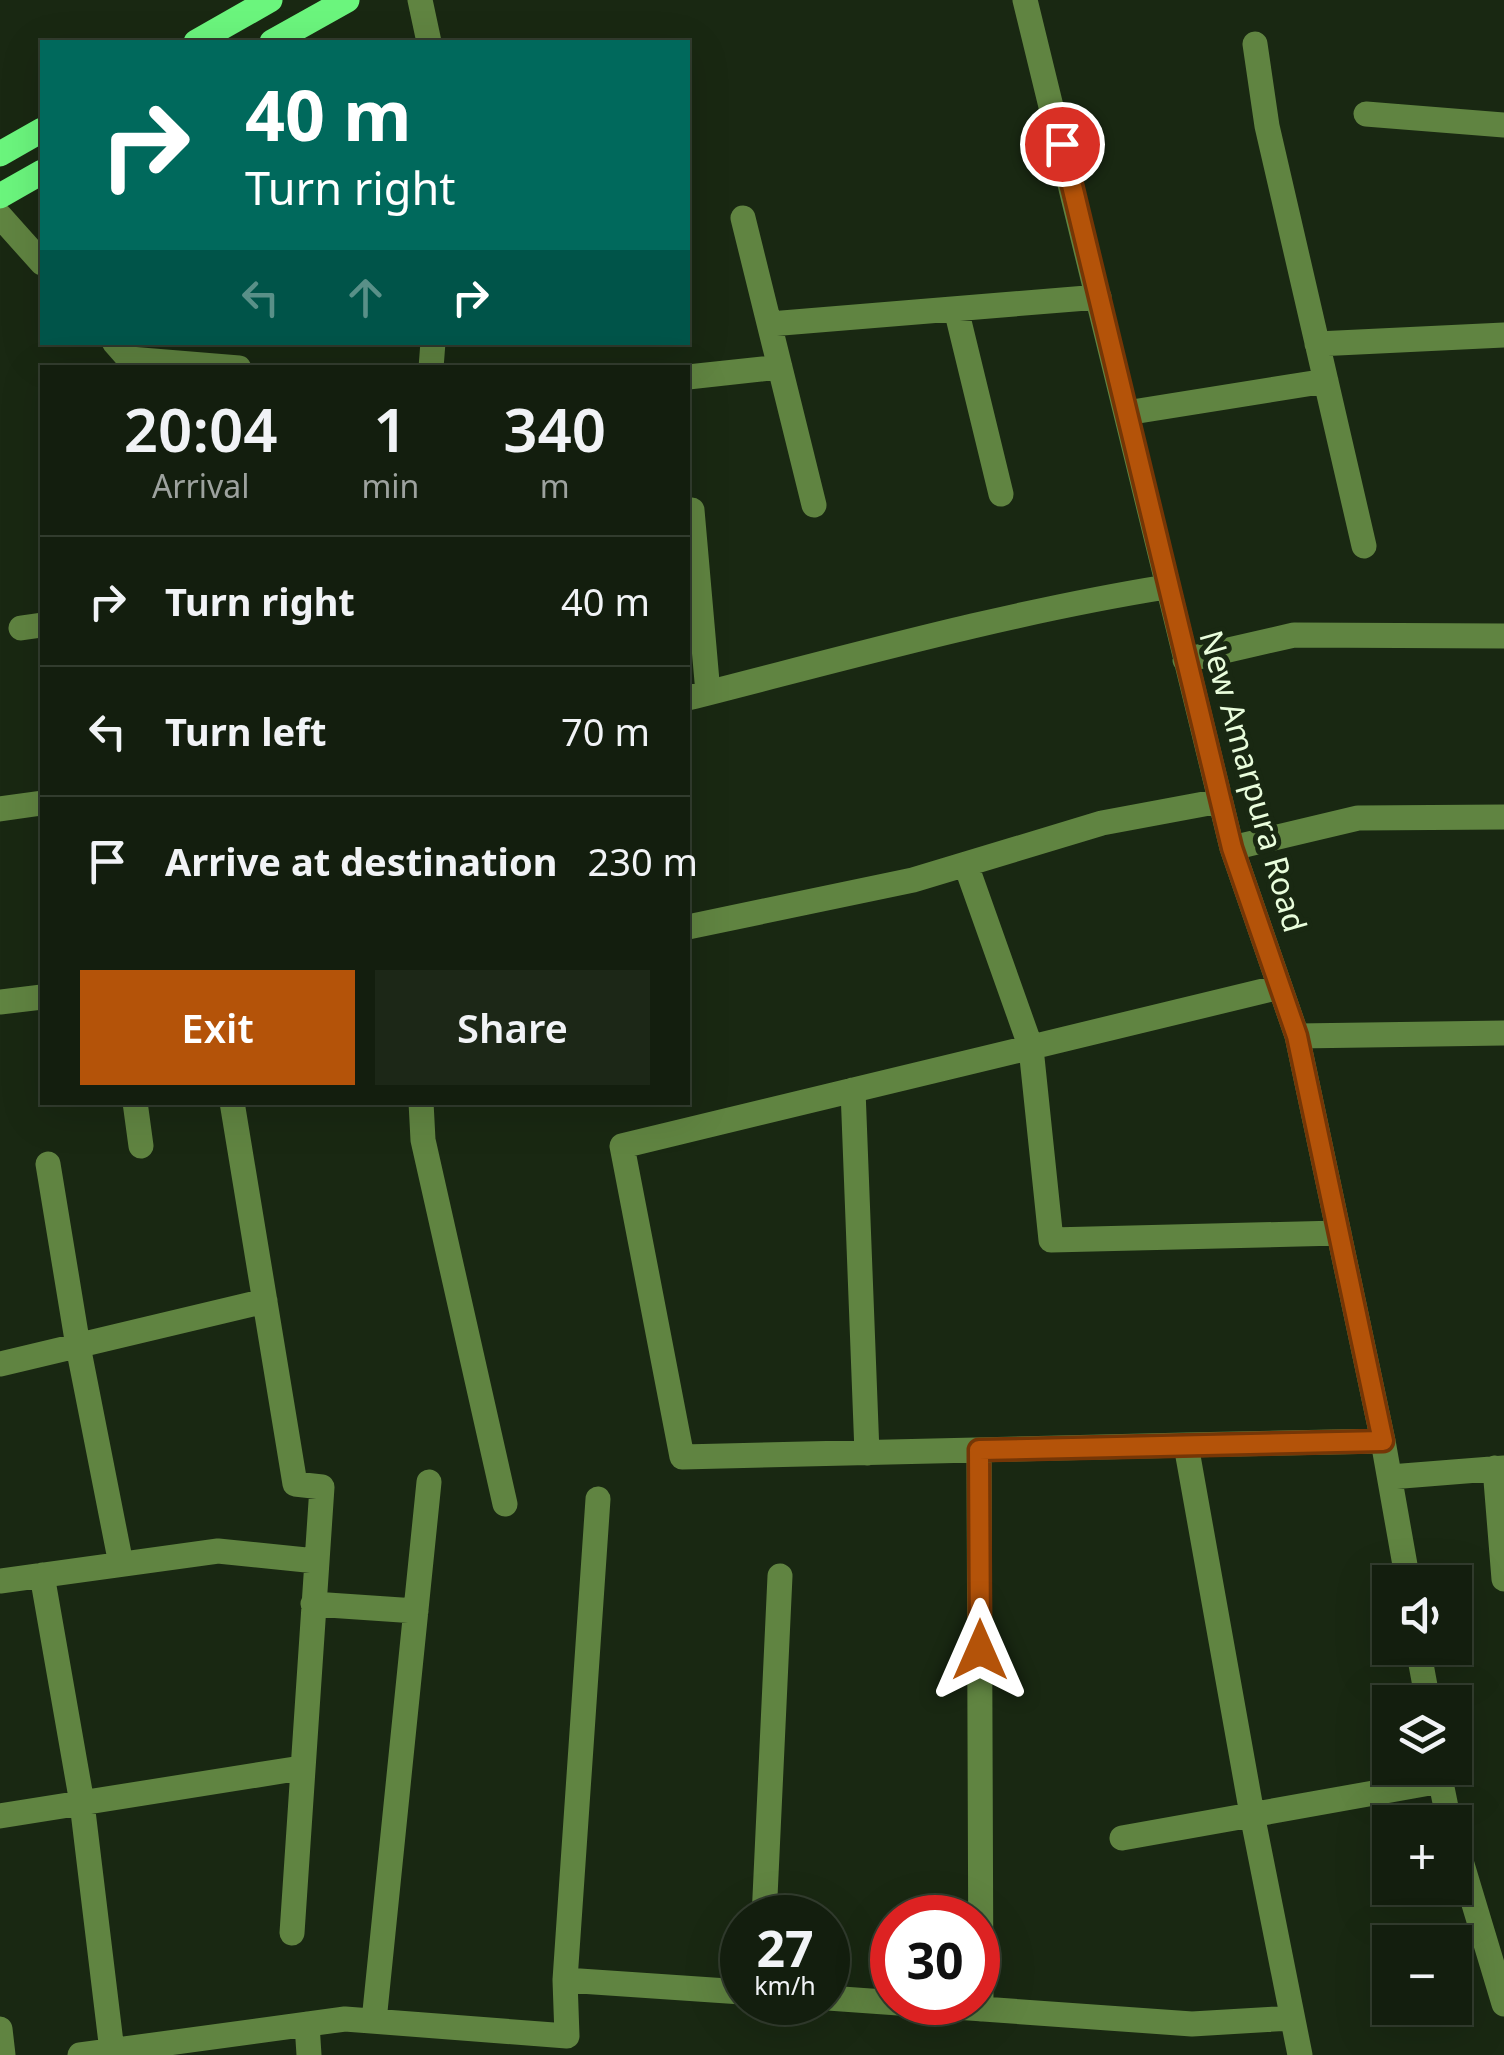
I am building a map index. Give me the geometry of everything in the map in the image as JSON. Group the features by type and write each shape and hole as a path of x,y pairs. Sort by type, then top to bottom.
{"main road":[{"path":"200,40 270,0"},
{"path":"276,40 347,0"},
{"path":"0,154 40,131"},
{"path":"0,196 40,173"}],"street":[{"path":"420,0 429,40"},
{"name":"New Amarpura Road","path":"1025,0 1232,848 1297,1036 1383,1441 1405,1565"},
{"path":"1255,44 1267,126 1364,546"},
{"path":"1366,114 1504,125"},
{"path":"0,216 40,261"},
{"path":"744,218 814,506"},
{"path":"770,324 1099,297"},
{"path":"956,309 1002,494"},
{"path":"1317,344 1504,335"},
{"path":"117,345 129,359 193,365"},
{"path":"690,377 780,367"},
{"path":"1126,413 1326,381"},
{"path":"692,510 698,696 1098,598 1166,588"},
{"path":"1185,660 1294,635 1504,636"},
{"path":"690,927 914,880 1102,824 1220,801"},
{"path":"0,809 40,803"},
{"path":"1232,848 1358,818 1504,817"},
{"path":"966,864 1031,1048 1051,1240 1339,1233"},
{"path":"1280,987 622,1146 682,1457 1383,1441"},
{"path":"0,1002 40,997"},
{"path":"1297,1036 1504,1033"},
{"path":"853,1090 867,1453"},
{"path":"135,1105 141,1146"},
{"path":"232,1105 295,1484 322,1487 292,1932"},
{"path":"421,1105 423,1140 505,1504"},
{"path":"48,1164 78,1346 121,1564"},
{"path":"0,1364 265,1301"},
{"path":"1186,1445 1300,2055"},
{"path":"979,1450 981,1895"},
{"path":"1390,1477 1499,1468 1504,1580"},
{"path":"374,2021 429,1482"},
{"path":"80,2055 345,2019 500,2043 566,2036 565,1980 598,1499"},
{"path":"0,1581 218,1551 316,1561"},
{"path":"42,1575 82,1803 112,2051"},
{"path":"765,1895 780,1576"},
{"path":"313,1604 416,1612"},
{"path":"0,1816 301,1768"},
{"path":"1122,1838 1388,1785"},
{"path":"1472,1898 1504,2004"},
{"path":"565,1980 720,1991"},
{"path":"1000,2010 1192,2024 1292,2018"},
{"path":"307,2024 309,2055"},
{"path":"0,2029 3,2055"}],"route":[{"path":"980,1650 979,1450 1383,1441 1297,1036 1232,848 1166,588 1062,144"}]}
